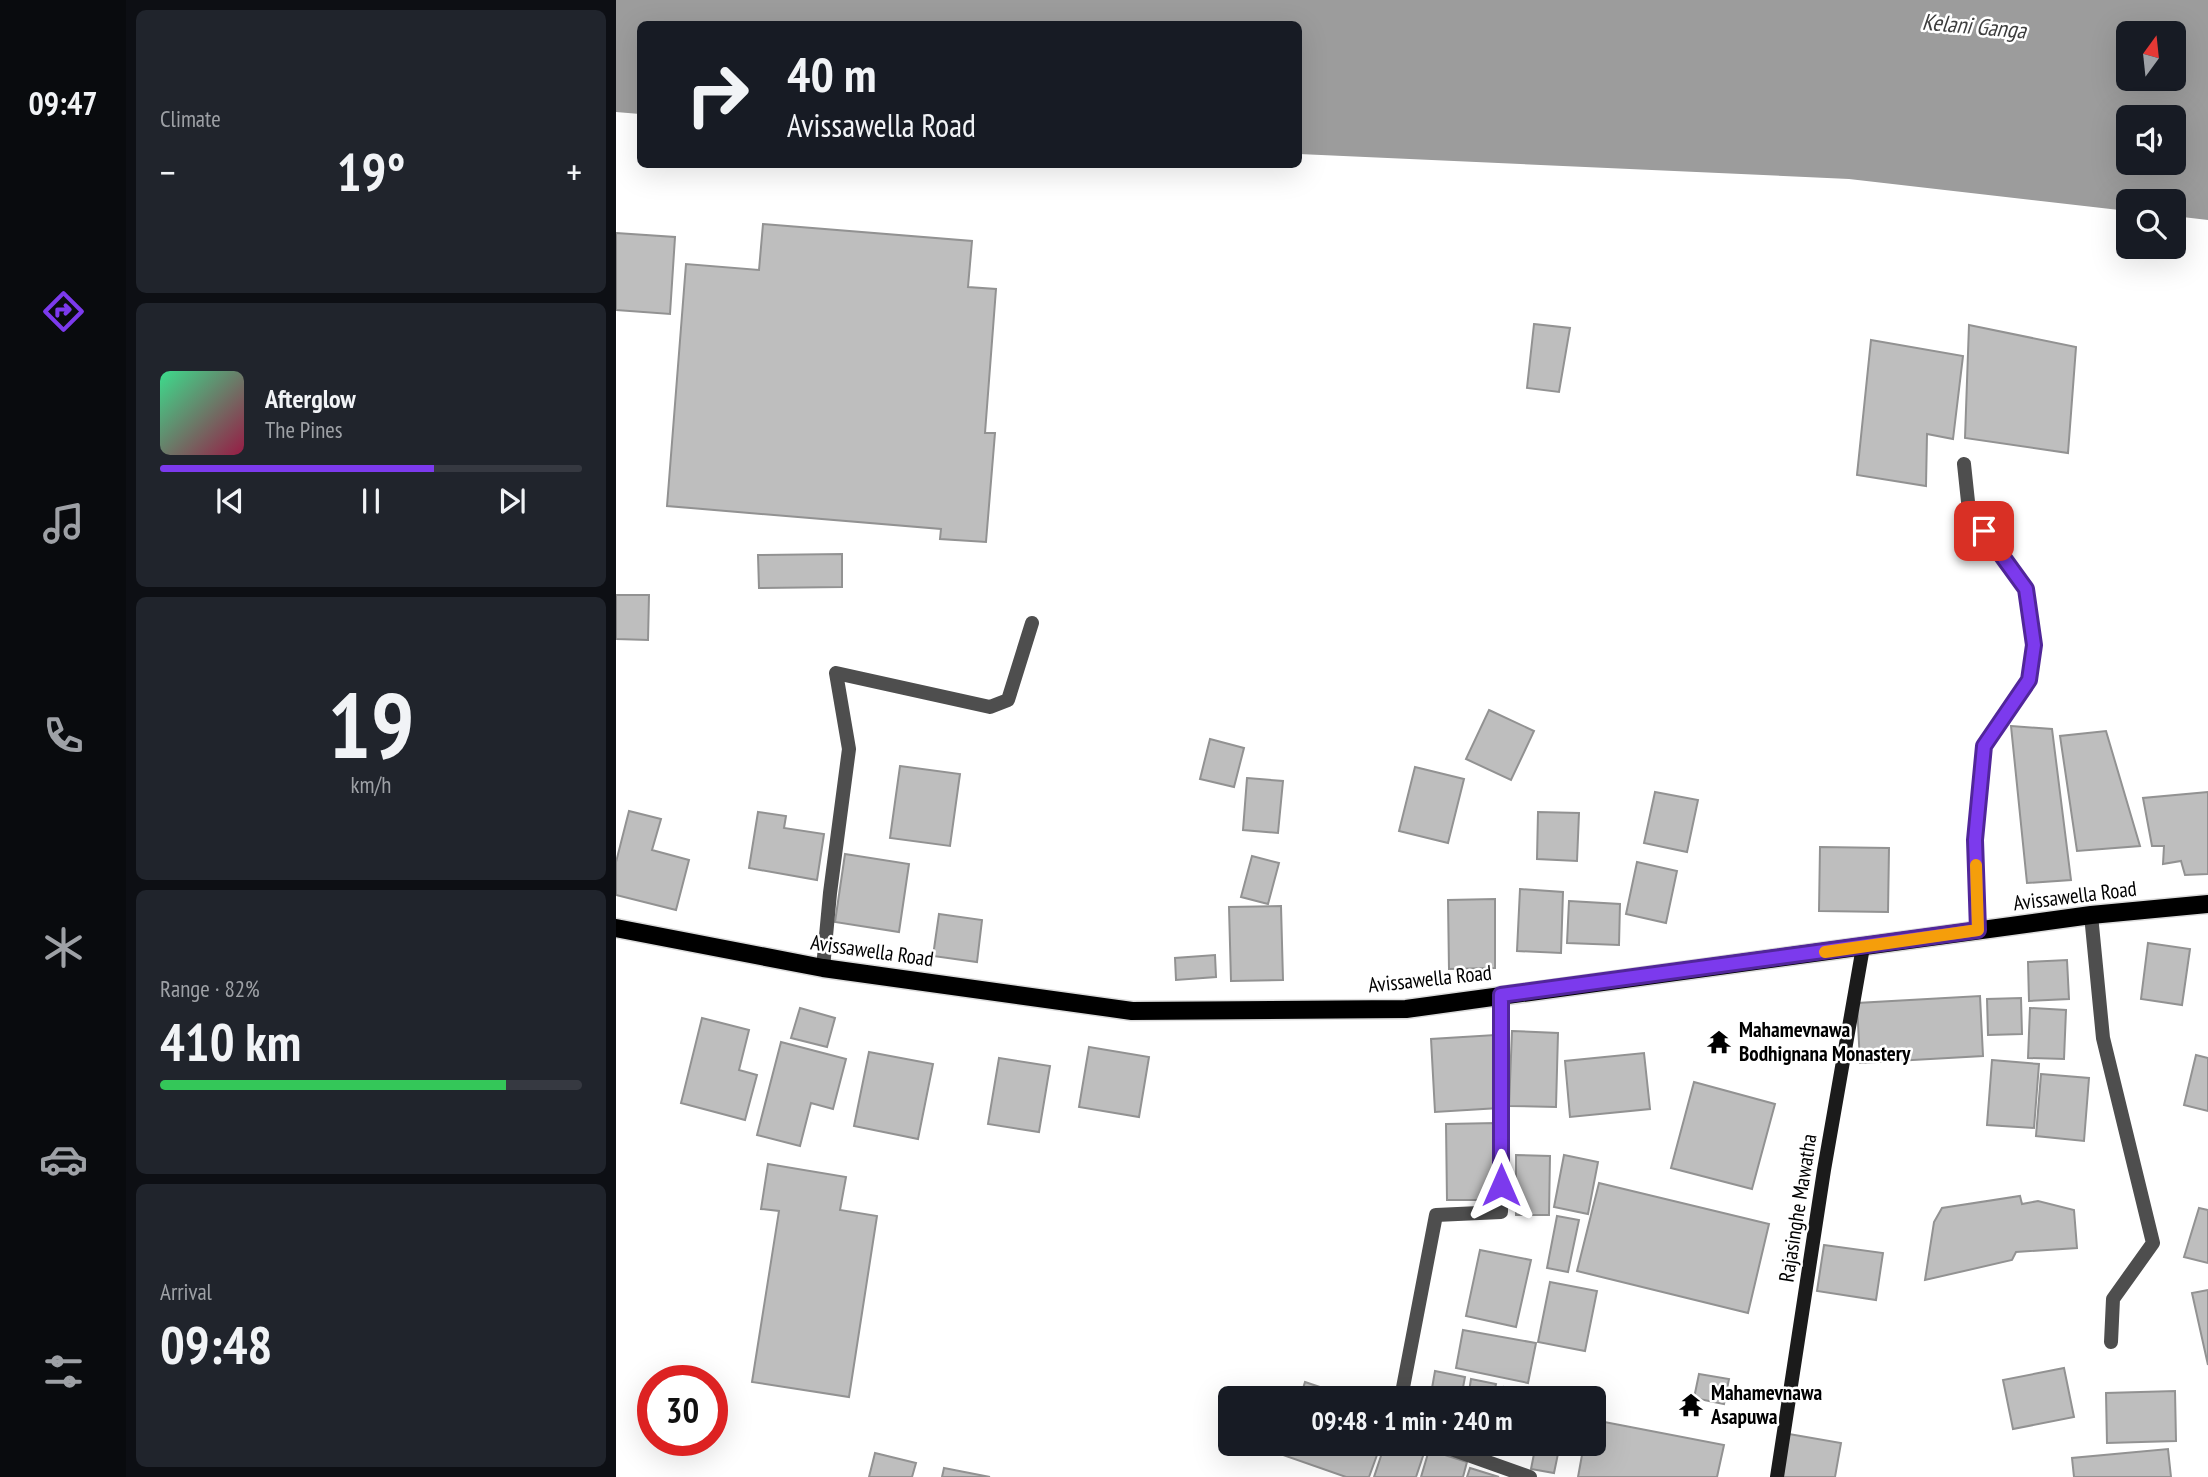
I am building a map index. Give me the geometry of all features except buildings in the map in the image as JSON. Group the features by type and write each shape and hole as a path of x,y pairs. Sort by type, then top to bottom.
{"main road":[{"name":"Avissawella Road","path":"616,928 823,968 1132,1011 1406,1009 2091,915 2208,904"}],"street":[{"path":"1964,464 1969,511 2026,589 2034,645 2029,680 1984,746 1975,840 1978,930"},
{"path":"823,968 849,749 836,673 990,707 1008,700 1032,623"},
{"path":"2091,915 2103,1038 2153,1243 2113,1298 2111,1342"},
{"name":"Rajasinghe Mawatha","path":"1777,1477 1824,1170 1863,947"},
{"path":"1403,1386 1436,1215 1501,1212 1501,995"},
{"path":"1471,1456 1530,1477"}],"water":[{"name":"Kelani Ganga","path":"616,0 2208,0 2208,220 2186,217 2186,189 2116,189 2116,210 1849,179 1302,154 1302,21 637,21 637,114 616,112"}],"slow traffic":[{"path":"1825,952 1978,930 1976,865"}],"place":[{"name":"Mahamevnawa Bodhignana Monastery","path":"1719,1042"},
{"name":"Mahamevnawa Asapuwa","path":"1691,1405"}],"route":[{"path":"1501,1185 1501,995 1978,930 1975,840 1984,746 2029,680 2034,645 2026,589 1984,531"}]}
